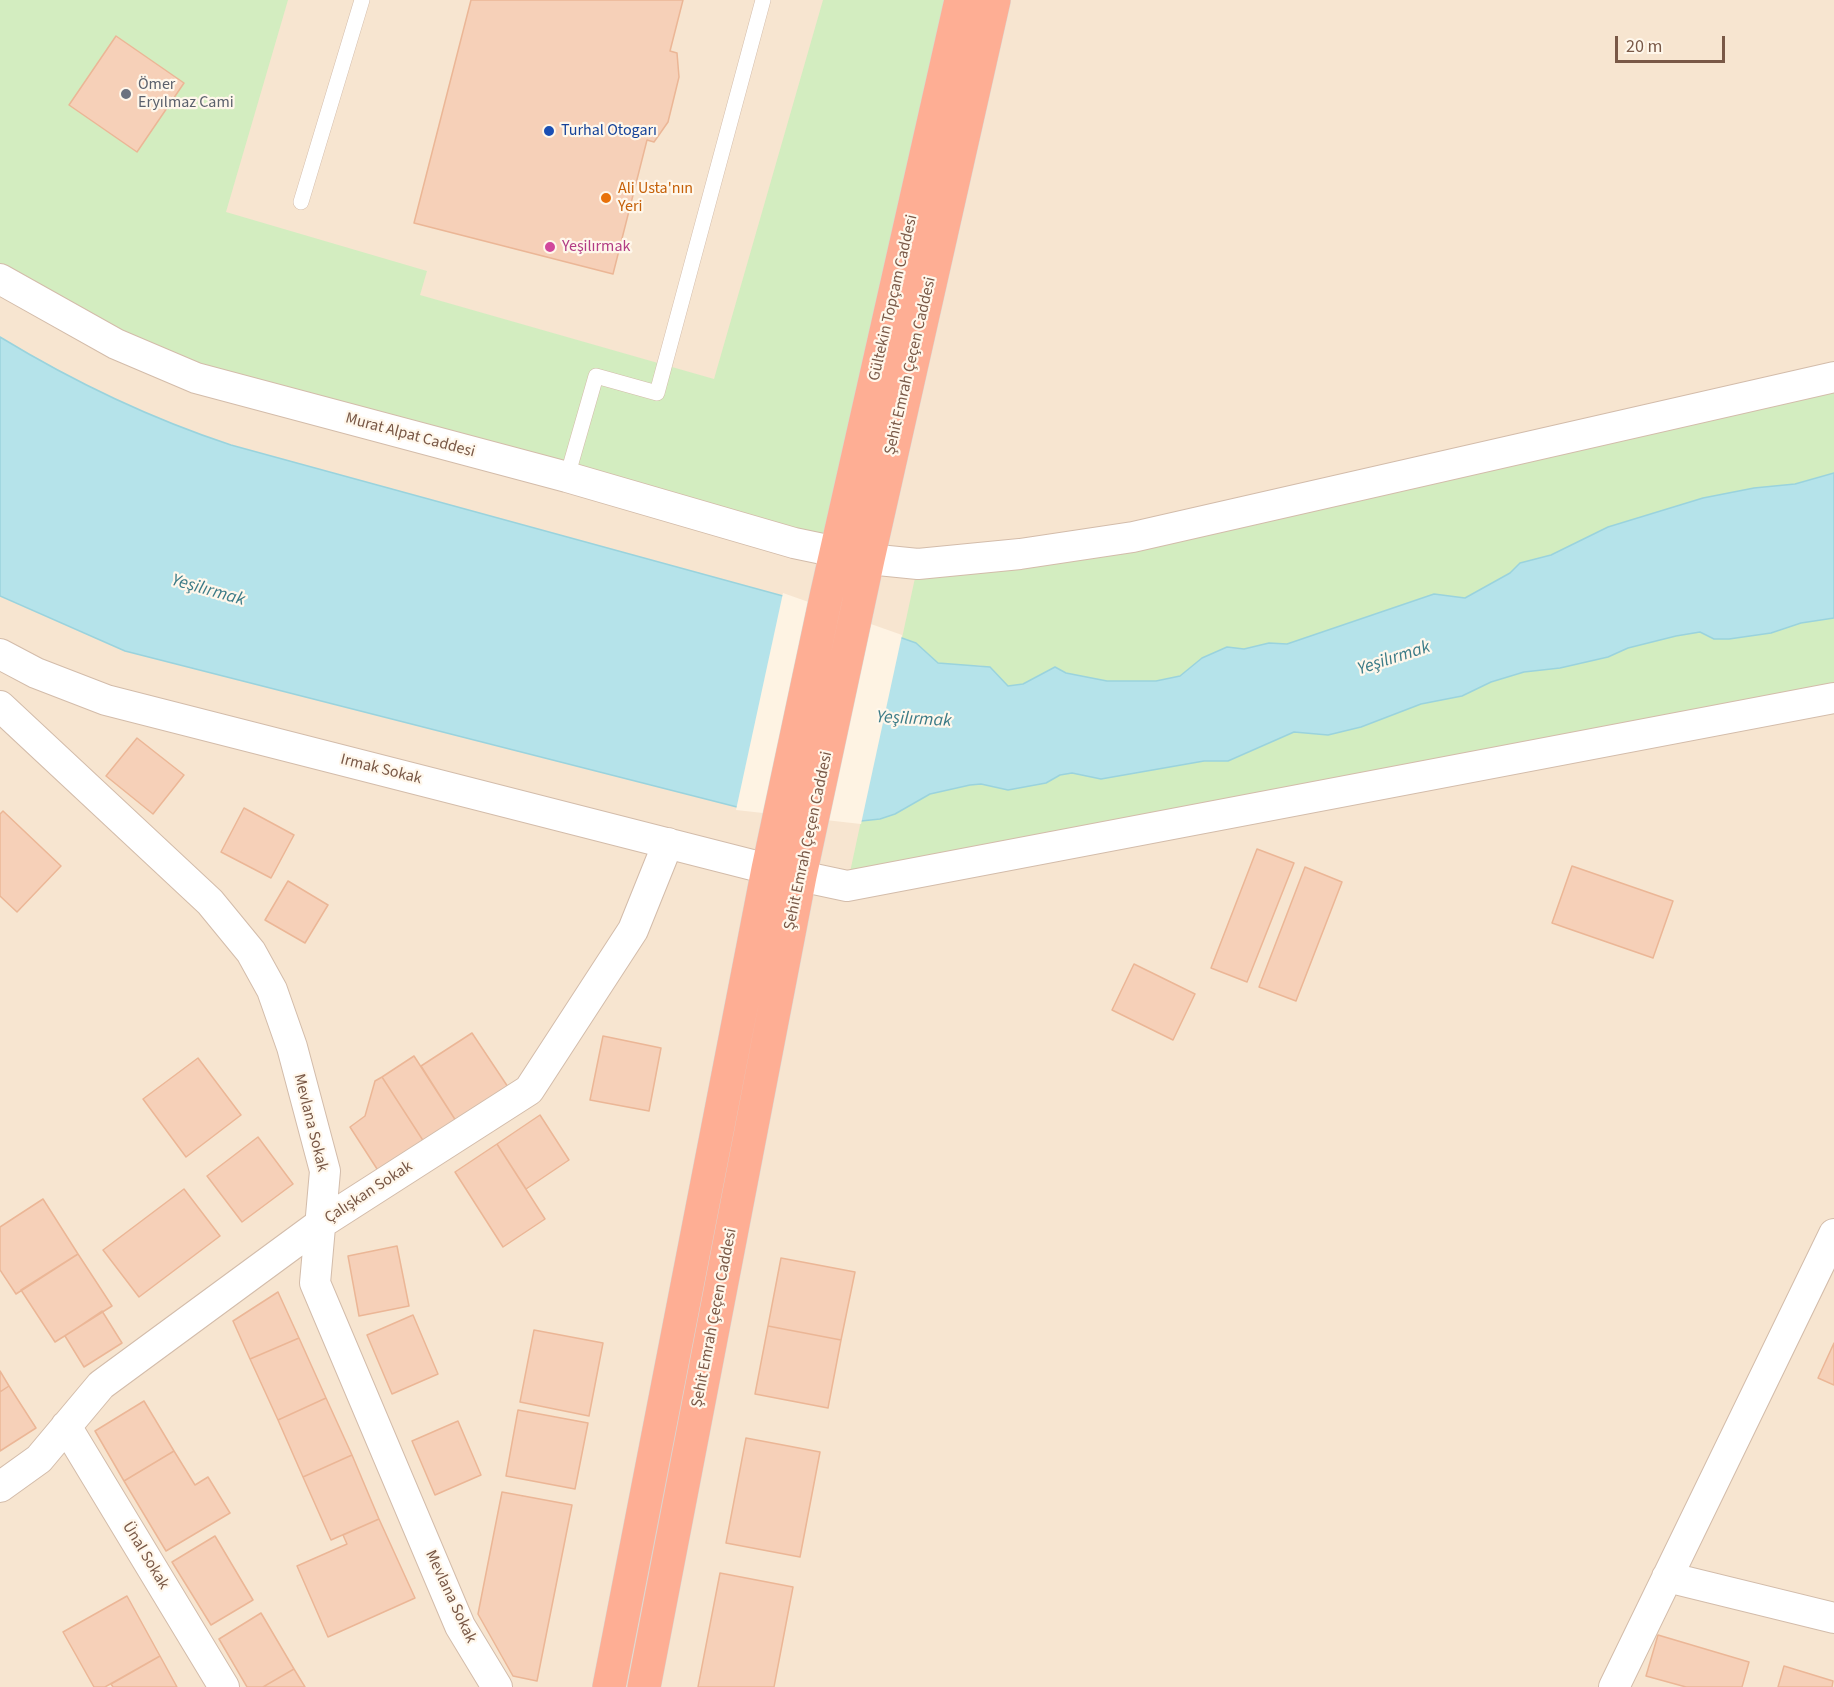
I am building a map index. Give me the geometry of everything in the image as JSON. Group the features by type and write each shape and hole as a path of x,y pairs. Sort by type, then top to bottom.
{"highway":[{"name":"Gültekin Topçam Caddesi","path":"826,597 852,555 961,0"},
{"name":"Şehit Emrah Çeçen Caddesi","path":"644,1687 801,876 859,605 852,555 994,0"},
{"name":"Şehit Emrah Çeçen Caddesi","path":"609,1687 768,869 826,597"}],"street":[{"name":"Murat Alpat Caddesi","path":"0,279 116,345 196,378 567,477 794,543 852,555 918,564 1020,554 1133,537 1834,377"},
{"name":"Irmak Sokak","path":"0,654 36,673 106,700 768,869"},
{"path":"801,876 847,886 1834,698"},
{"name":"Mevlana Sokak","path":"0,706 210,902 251,952 272,990 292,1047 325,1171 315,1282 460,1626 497,1687"},
{"name":"Çalışkan Sokak","path":"0,1487 39,1458 101,1385 320,1224 529,1090 633,930 668,843"},
{"path":"1614,1687 1834,1234"},
{"name":"Ünal Sokak","path":"66,1426 224,1687"},
{"path":"1667,1577 1834,1618"}],"lane":[{"path":"301,202 362,0"},
{"path":"567,477 596,376 657,393 763,0"}],"shaded area":[{"path":"0,0 1834,0 1834,1687 0,1687"}],"green space":[{"path":"0,0 288,0 226,212 427,271 420,295 714,379 823,0 961,0 837,552 248,393 0,279"},
{"path":"1834,377 1834,473 1795,484 1754,488 1703,498 1608,527 1551,555 1520,563 1510,573 1465,598 1434,594 1287,644 1269,643 1244,649 1227,647 1202,659 1180,676 1156,681 1107,681 1066,673 1055,667 1023,684 1008,686 987,667 951,667 941,664 902,638 918,564 1020,554"},
{"path":"1834,618 1834,698 847,886 861,821 880,819 895,814 930,794 981,784 1008,790 1046,783 1059,775 1072,773 1101,779 1204,761 1229,761 1294,732 1328,735 1361,727 1421,704 1462,696 1491,682 1525,672 1560,668 1608,657 1628,648 1676,636 1700,632 1714,639 1729,639 1771,633 1801,623"}],"water":[{"path":"0,337 112,398 231,445 783,596 916,643 938,663 990,667 1008,686 1023,684 1055,667 1066,673 1107,681 1156,681 1180,676 1202,658 1227,647 1244,649 1269,643 1287,644 1434,594 1465,598 1510,573 1520,563 1551,555 1608,527 1703,498 1754,488 1795,484 1834,473 1834,618 1801,623 1771,633 1729,639 1714,639 1700,632 1676,636 1628,648 1608,657 1560,668 1524,672 1491,682 1462,696 1421,704 1361,727 1328,735 1294,732 1228,761 1204,761 1101,779 1072,773 1060,775 1046,783 1008,790 981,784 970,785 930,794 895,814 880,819 861,821 737,807 125,651 0,596"}],"pier":[{"path":"783,593 902,635 861,824 736,810"}],"building":[{"name":"Turhal Otogarı","path":"471,0 683,0 670,51 677,53 679,77 668,122 654,142 647,140 613,274 414,223"},
{"name":"Ömer Eryılmaz Cami","path":"116,36 184,83 137,152 69,105"},
{"path":"137,738 184,775 153,814 106,776"},
{"path":"244,808 294,835 271,878 221,852"},
{"path":"3,811 61,866 17,912 0,896 0,814"},
{"path":"1257,849 1294,863 1247,982 1211,968"},
{"path":"1572,866 1673,901 1653,958 1552,923"},
{"path":"1305,867 1342,882 1296,1001 1259,987"},
{"path":"288,881 328,905 305,943 265,920"},
{"path":"1134,964 1195,994 1173,1040 1112,1010"},
{"path":"472,1033 508,1087 456,1121 421,1066"},
{"path":"603,1036 661,1048 649,1111 590,1100"},
{"path":"414,1056 456,1121 424,1142 382,1077"},
{"path":"198,1058 241,1115 186,1157 143,1099"},
{"path":"382,1077 424,1142 379,1172 350,1127 365,1116 375,1081"},
{"path":"540,1115 569,1160 526,1189 497,1144"},
{"path":"258,1137 293,1184 242,1222 207,1176"},
{"path":"497,1144 545,1219 503,1247 455,1172"},
{"path":"184,1189 220,1236 139,1297 103,1250"},
{"path":"43,1199 78,1254 16,1294 0,1270 0,1227"},
{"path":"397,1246 409,1306 359,1316 348,1256"},
{"path":"78,1254 112,1306 55,1342 21,1290"},
{"path":"781,1258 855,1272 841,1340 768,1326"},
{"path":"278,1292 299,1338 250,1359 233,1321"},
{"path":"102,1311 122,1343 84,1367 65,1336"},
{"path":"413,1315 438,1374 392,1394 367,1335"},
{"path":"768,1326 841,1340 828,1408 755,1394"},
{"path":"534,1330 603,1343 589,1416 520,1402"},
{"path":"299,1338 326,1398 278,1420 250,1359"},
{"path":"1834,1343 1834,1385 1818,1378"},
{"path":"0,1371 9,1386 0,1392"},
{"path":"9,1386 36,1428 0,1451 0,1392"},
{"path":"326,1398 352,1455 303,1477 278,1420"},
{"path":"144,1401 174,1451 124,1481 95,1431"},
{"path":"518,1410 588,1423 575,1489 506,1476"},
{"path":"458,1421 481,1475 435,1495 412,1441"},
{"path":"746,1438 820,1452 800,1557 726,1543"},
{"path":"174,1451 195,1485 208,1477 230,1513 166,1551 124,1481"},
{"path":"352,1455 379,1519 331,1540 303,1477"},
{"path":"502,1492 572,1505 537,1681 513,1676 478,1614"},
{"path":"379,1519 415,1598 328,1637 297,1566 347,1544 343,1535"},
{"path":"215,1536 253,1600 211,1625 172,1562"},
{"path":"720,1573 793,1587 774,1687 698,1687"},
{"path":"127,1596 160,1656 105,1687 94,1687 63,1632"},
{"path":"261,1613 294,1669 263,1687 247,1687 219,1639"},
{"path":"1658,1635 1749,1662 1742,1687 1686,1687 1646,1676"},
{"path":"160,1656 177,1687 113,1687 111,1684"},
{"path":"1784,1666 1833,1681 1832,1687 1778,1687"},
{"path":"294,1669 305,1687 263,1687"}],"place":[{"name":"Ömer Eryılmaz Cami","path":"126,94"},
{"name":"Turhal Otogarı","path":"549,131"},
{"name":"Ali Usta'nın Yeri","path":"606,198"},
{"name":"Yeşilırmak","path":"550,247"}]}
